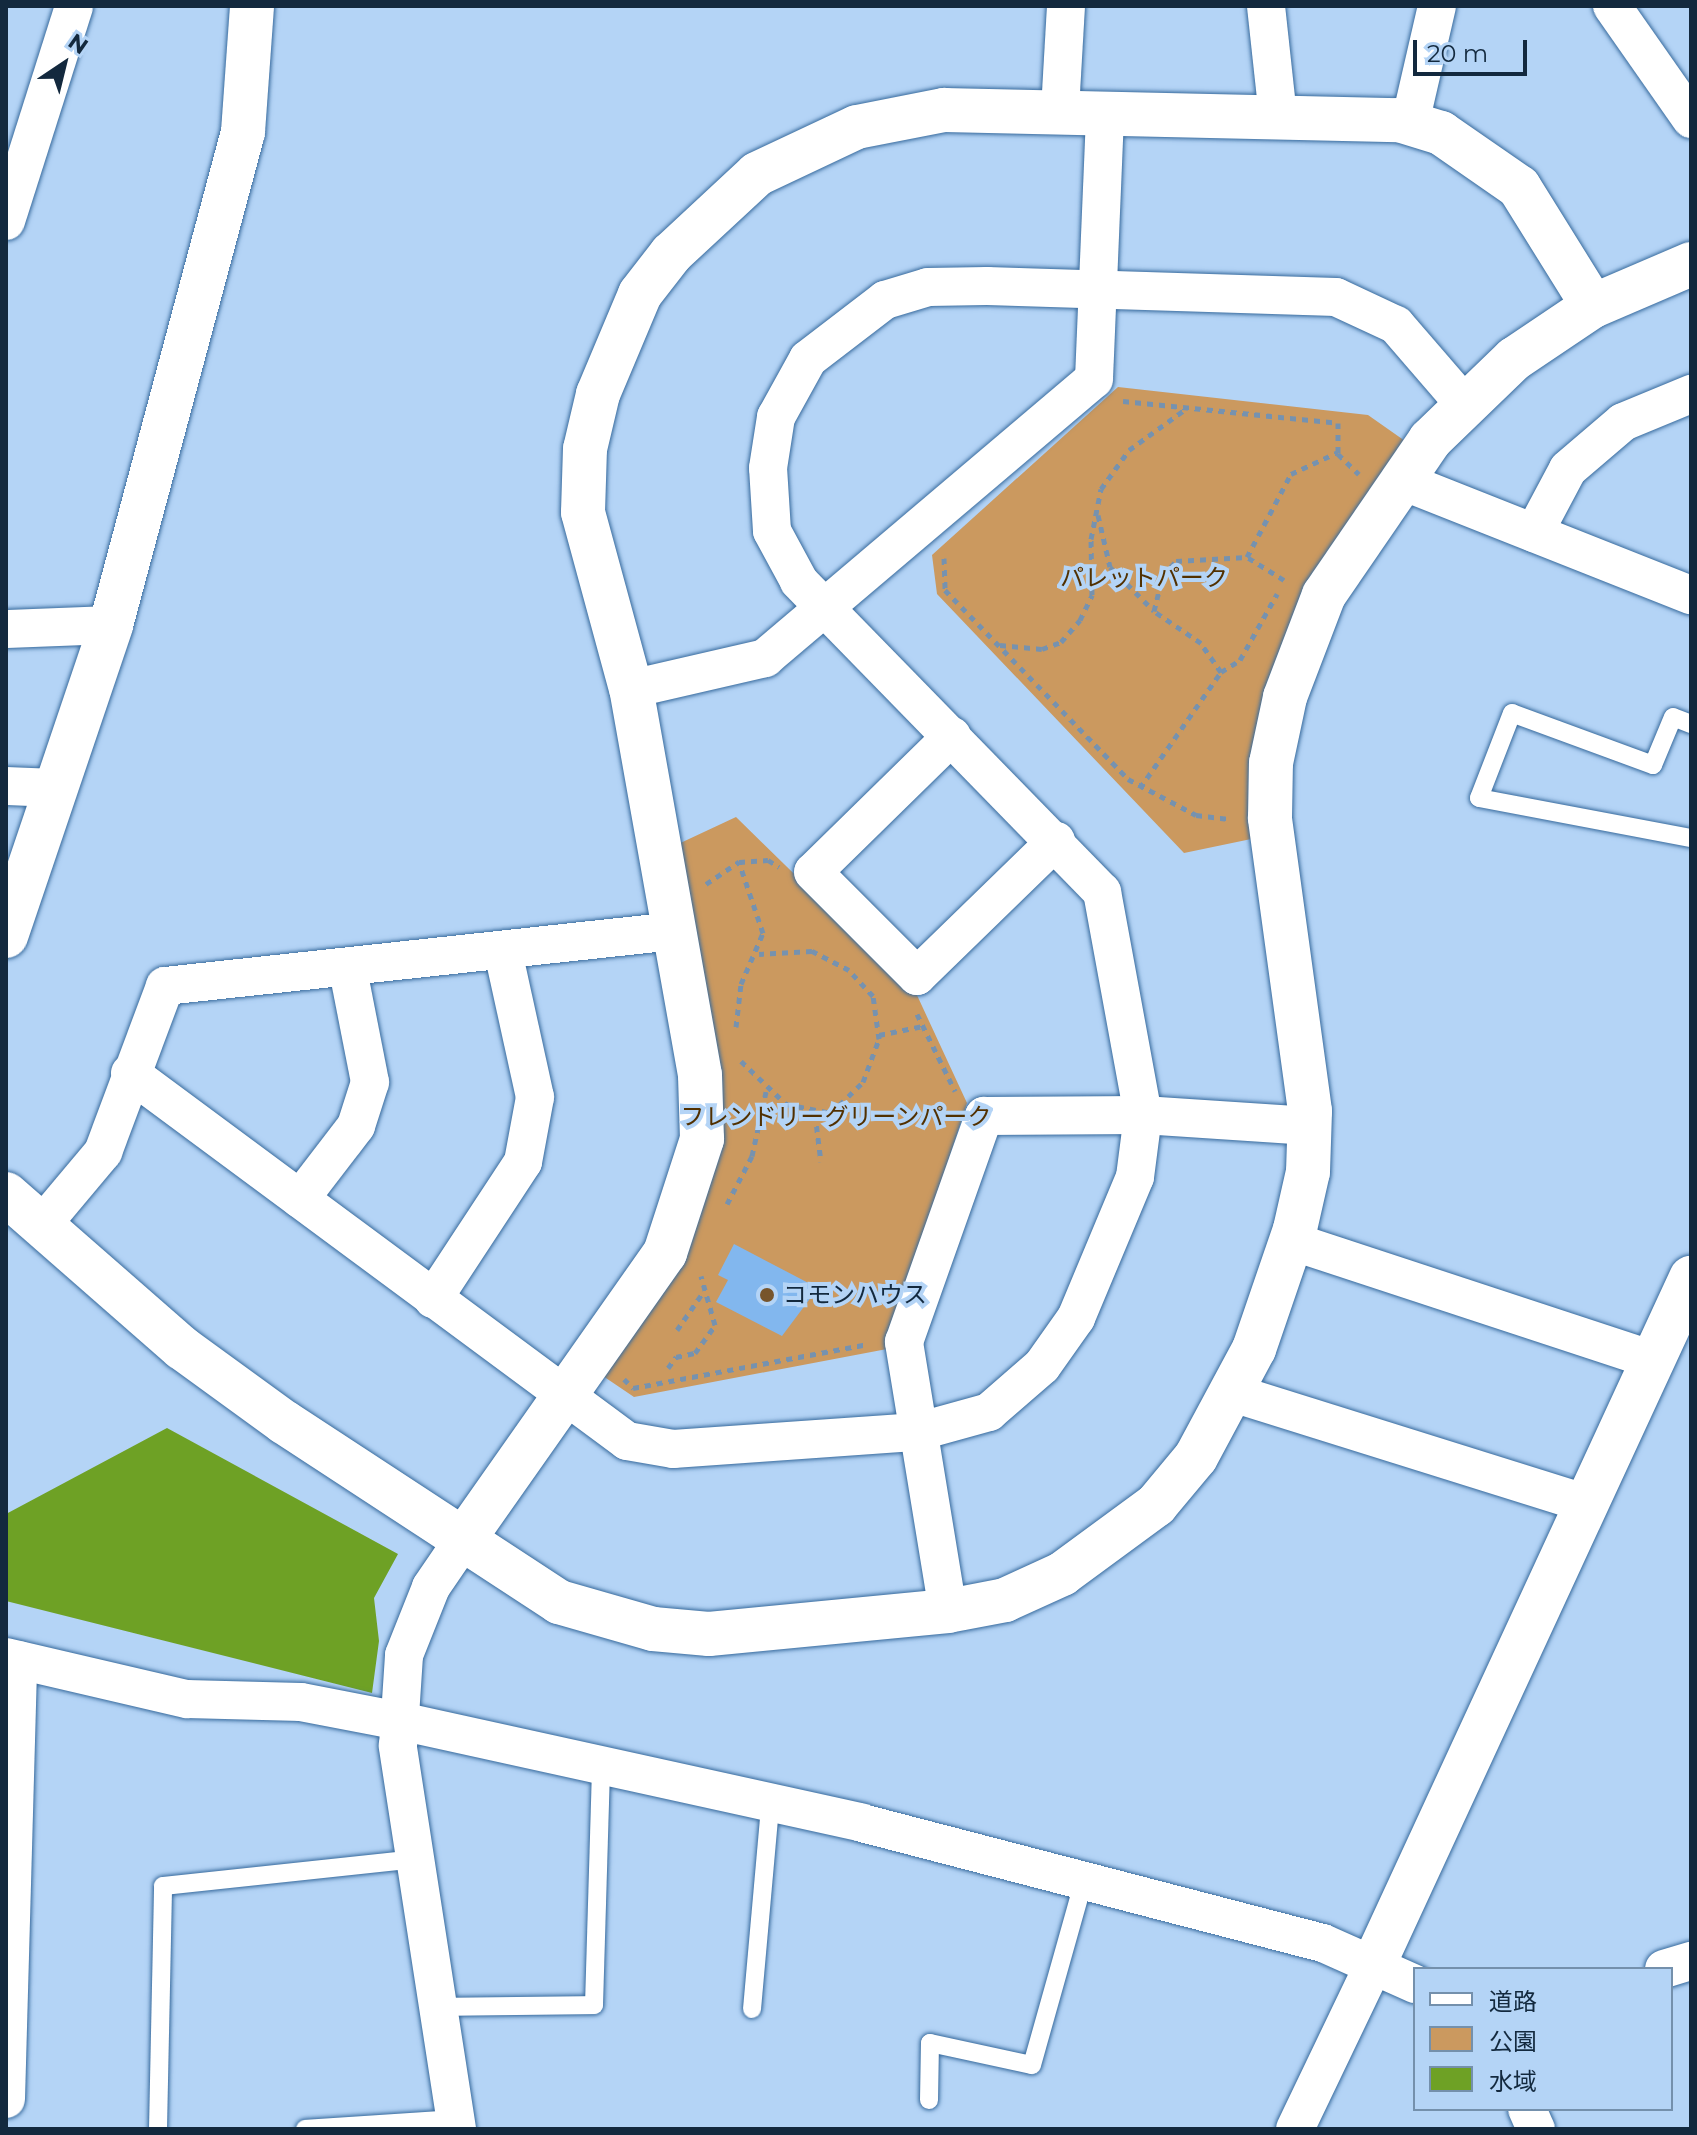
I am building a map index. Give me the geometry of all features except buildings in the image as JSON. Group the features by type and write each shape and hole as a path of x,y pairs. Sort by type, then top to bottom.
{"street":[{"path":"6,221 74,6"},
{"path":"6,936 111,625 243,132 252,6"},
{"path":"1060,110 1066,6"},
{"path":"1266,6 1278,117"},
{"path":"1410,123 1437,6"},
{"path":"1612,6 1688,108"},
{"path":"456,2124 400,1721 404,1655 415,1619 461,1543 563,1393 598,1353 665,1253 690,1196 717,1049 674,925 631,689 583,512 585,449 598,394 640,294 714,211 757,174 806,149 857,127 944,110 1060,110 1410,123 1441,133 1519,187 1593,306"},
{"path":"631,689 765,658 1094,379 1101,290 1105,112"},
{"path":"6,1194 182,1348 461,1543 559,1602 653,1629 709,1634 948,1611 1005,1600 1106,1547 1176,1481 1233,1393 1291,1241 1308,1172 1310,1126 1270,818 1285,697 1324,595 1393,490 1466,406 1514,359 1593,306 1691,264"},
{"path":"130,1073 627,1441 673,1449 917,1432 989,1412 1042,1366 1076,1318 1135,1177 1143,1115 1102,892 1056,841 823,608 772,531 768,468 776,417 808,359 885,300 928,287 1336,297 1374,309 1466,406"},
{"path":"1534,533 1568,469 1623,422 1691,394"},
{"path":"1393,490 1534,533 1691,595"},
{"path":"6,629 111,625"},
{"path":"952,736 813,872 917,976 1056,841"},
{"path":"6,786 55,788"},
{"path":"41,1226 103,1152 165,986 503,952 674,925"},
{"path":"433,1299 523,1162 535,1097 503,952"},
{"path":"300,1199 356,1126 370,1082 348,970"},
{"path":"948,1611 904,1342 984,1116 1143,1115 1310,1126"},
{"path":"1291,1241 1650,1359"},
{"path":"1295,2129 1374,1964 1650,1359 1691,1278"},
{"path":"1233,1393 1584,1503"},
{"path":"6,2099 12,1658 187,1699 301,1702 400,1721 770,1806 862,1823 1083,1884 1323,1943 1413,1983"},
{"path":"1671,1967 1691,1961"}],"lane":[{"path":"1691,724 1673,717 1653,765 1512,713 1479,798 1691,838"},
{"path":"439,2007 594,2005 601,1767"},
{"path":"752,2009 770,1806"},
{"path":"158,2129 163,1886 417,1859"},
{"path":"929,2100 930,2043 1032,2065 1083,1884"},
{"path":"305,2129 456,2124"}],"path":[{"path":"1112,410 1124,400 1338,423 1338,452"},
{"path":"999,645 1042,649 1061,642 1080,620 1092,595 1101,489 1129,450 1189,407"},
{"path":"1338,452 1393,490"},
{"path":"1247,557 1291,474 1338,452"},
{"path":"1097,510 1110,567 1154,611 1201,643 1221,672"},
{"path":"953,550 942,559 945,590 1140,788 1196,815 1270,818"},
{"path":"1154,611 1163,576 1176,561 1247,557 1284,580 1324,595"},
{"path":"1140,788 1221,672 1240,660 1284,580"},
{"path":"674,925 739,862 768,860 784,871"},
{"path":"739,862 759,907 759,954 741,984 717,1049 741,1061 766,1092 815,1114 850,1102 879,1035 873,996 841,964 812,951 759,954"},
{"path":"913,1006 960,1100"},
{"path":"879,1035 923,1026"},
{"path":"815,1114 821,1162"},
{"path":"668,1368 676,1357 695,1353 715,1325 705,1290 705,1262"},
{"path":"677,1330 705,1290"},
{"path":"598,1353 633,1388 880,1341"}],"green space":[{"name":"パレットパーク","path":"1118,387 1368,415 1405,441 1372,496 1256,838 1184,853 937,594 932,555"},
{"name":"フレンドリーグリーンパーク","path":"736,817 916,993 967,1103 887,1349 634,1397 600,1374 698,1221 674,846"}],"water":[{"path":"167,1428 398,1554 374,1598 379,1641 372,1693 6,1601 6,1514"}],"place":[{"name":"コモンハウス","path":"767,1295"}]}
